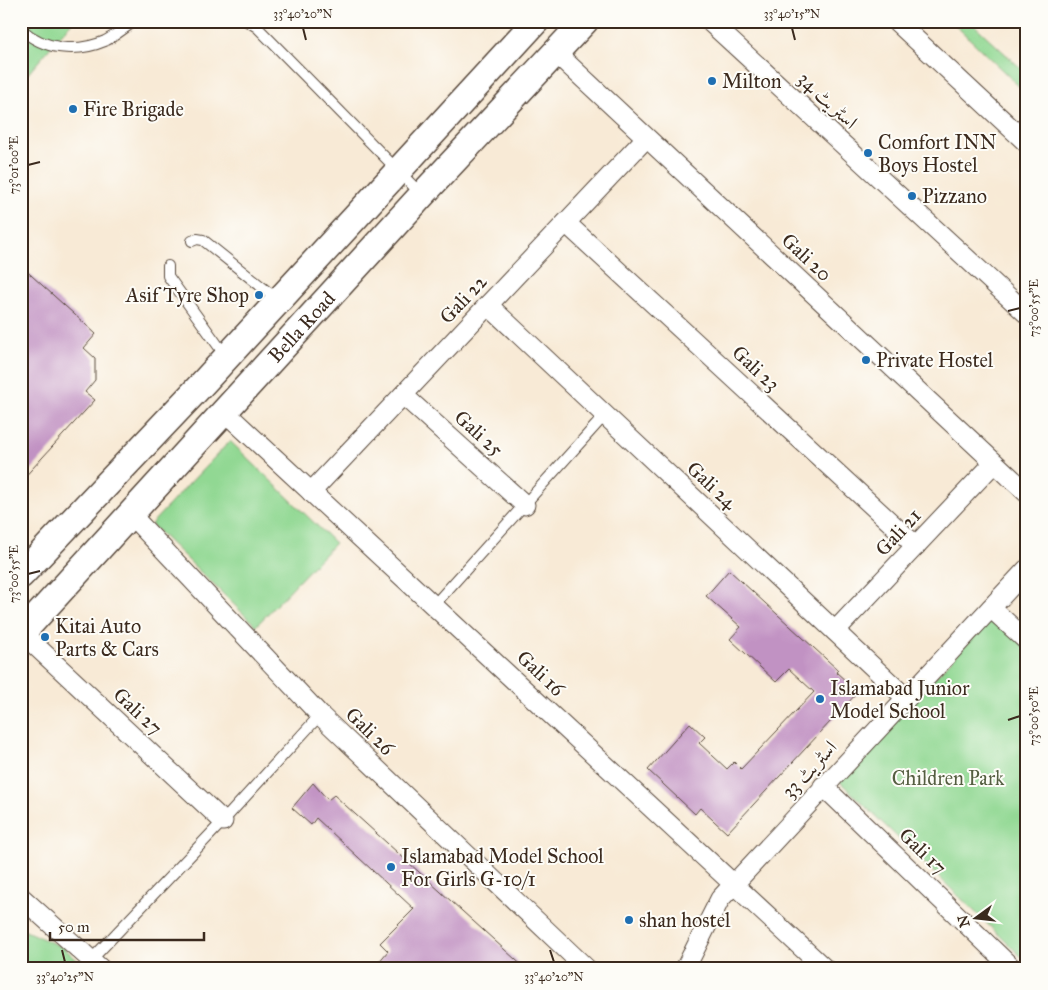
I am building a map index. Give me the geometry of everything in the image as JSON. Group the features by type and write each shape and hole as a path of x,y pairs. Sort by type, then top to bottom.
{"street":[{"name":"Bella Road","path":"21,575 226,358 536,21"},
{"name":"Bella Road","path":"22,633 422,195 585,21"},
{"name":"اسٹریٹ 34","path":"709,21 1027,314"},
{"path":"896,21 1027,143"},
{"name":"Gali 20","path":"556,53 1027,494"},
{"name":"Gali 22","path":"312,492 646,138"},
{"name":"Gali 23","path":"566,223 916,546"},
{"name":"Gali 24","path":"488,305 906,698"},
{"path":"274,306 294,336"},
{"name":"Gali 25","path":"403,395 525,505"},
{"name":"Gali 16","path":"225,412 825,969"},
{"name":"Gali 21","path":"835,631 994,463"},
{"path":"78,515 106,542"},
{"name":"Gali 26","path":"131,515 320,715 573,961 587,969"},
{"name":"اسٹریٹ 33","path":"685,969 720,899 823,786 1027,569"},
{"path":"991,608 1027,641"},
{"name":"Gali 27","path":"22,633 223,822"},
{"name":"Gali 17","path":"823,786 1013,969"},
{"path":"21,897 96,964"}],"lane":[{"path":"21,29 52,47 78,48 105,40 135,21"},
{"path":"247,21 263,34 397,172 422,195"},
{"path":"192,241 196,239 203,240 274,306"},
{"path":"168,266 166,272 168,276 226,358"},
{"path":"434,605 605,415"},
{"path":"96,964 320,715"}],"green space":[{"path":"21,21 73,21 21,82"},
{"path":"951,21 970,21 1027,74 1027,94"},
{"path":"230,441 335,543 256,626 151,524"},
{"name":"Children Park","path":"997,612 1027,640 1027,962 838,780"},
{"path":"21,929 64,948 87,969 21,969"}],"building":[{"path":"21,266 96,334 84,348 95,358 95,380 85,392 95,400 21,481"},
{"name":"Islamabad Junior Model School","path":"729,570 838,670 836,672 858,692 727,833 700,808 695,814 648,770 690,723 705,737 699,743 727,769 734,762 741,769 814,692 789,669 776,682 730,639 741,627 706,596"},
{"name":"Islamabad Model School For Girls G-10/1","path":"313,783 328,800 334,795 526,969 373,969 388,951 380,943 414,909 316,818 311,825 292,808"}],"place":[{"name":"Milton","path":"712,81"},
{"name":"Fire Brigade","path":"73,109"},
{"name":"Comfort INN Boys Hostel","path":"868,153"},
{"name":"Pizzano","path":"912,196"},
{"name":"Asif Tyre Shop","path":"259,295"},
{"name":"Private Hostel","path":"866,360"},
{"name":"Kitai Auto Parts & Cars","path":"45,637"},
{"name":"Islamabad Junior Model School","path":"820,699"},
{"name":"Islamabad Model School For Girls G-10/1","path":"391,867"},
{"name":"shan hostel","path":"629,920"}]}
